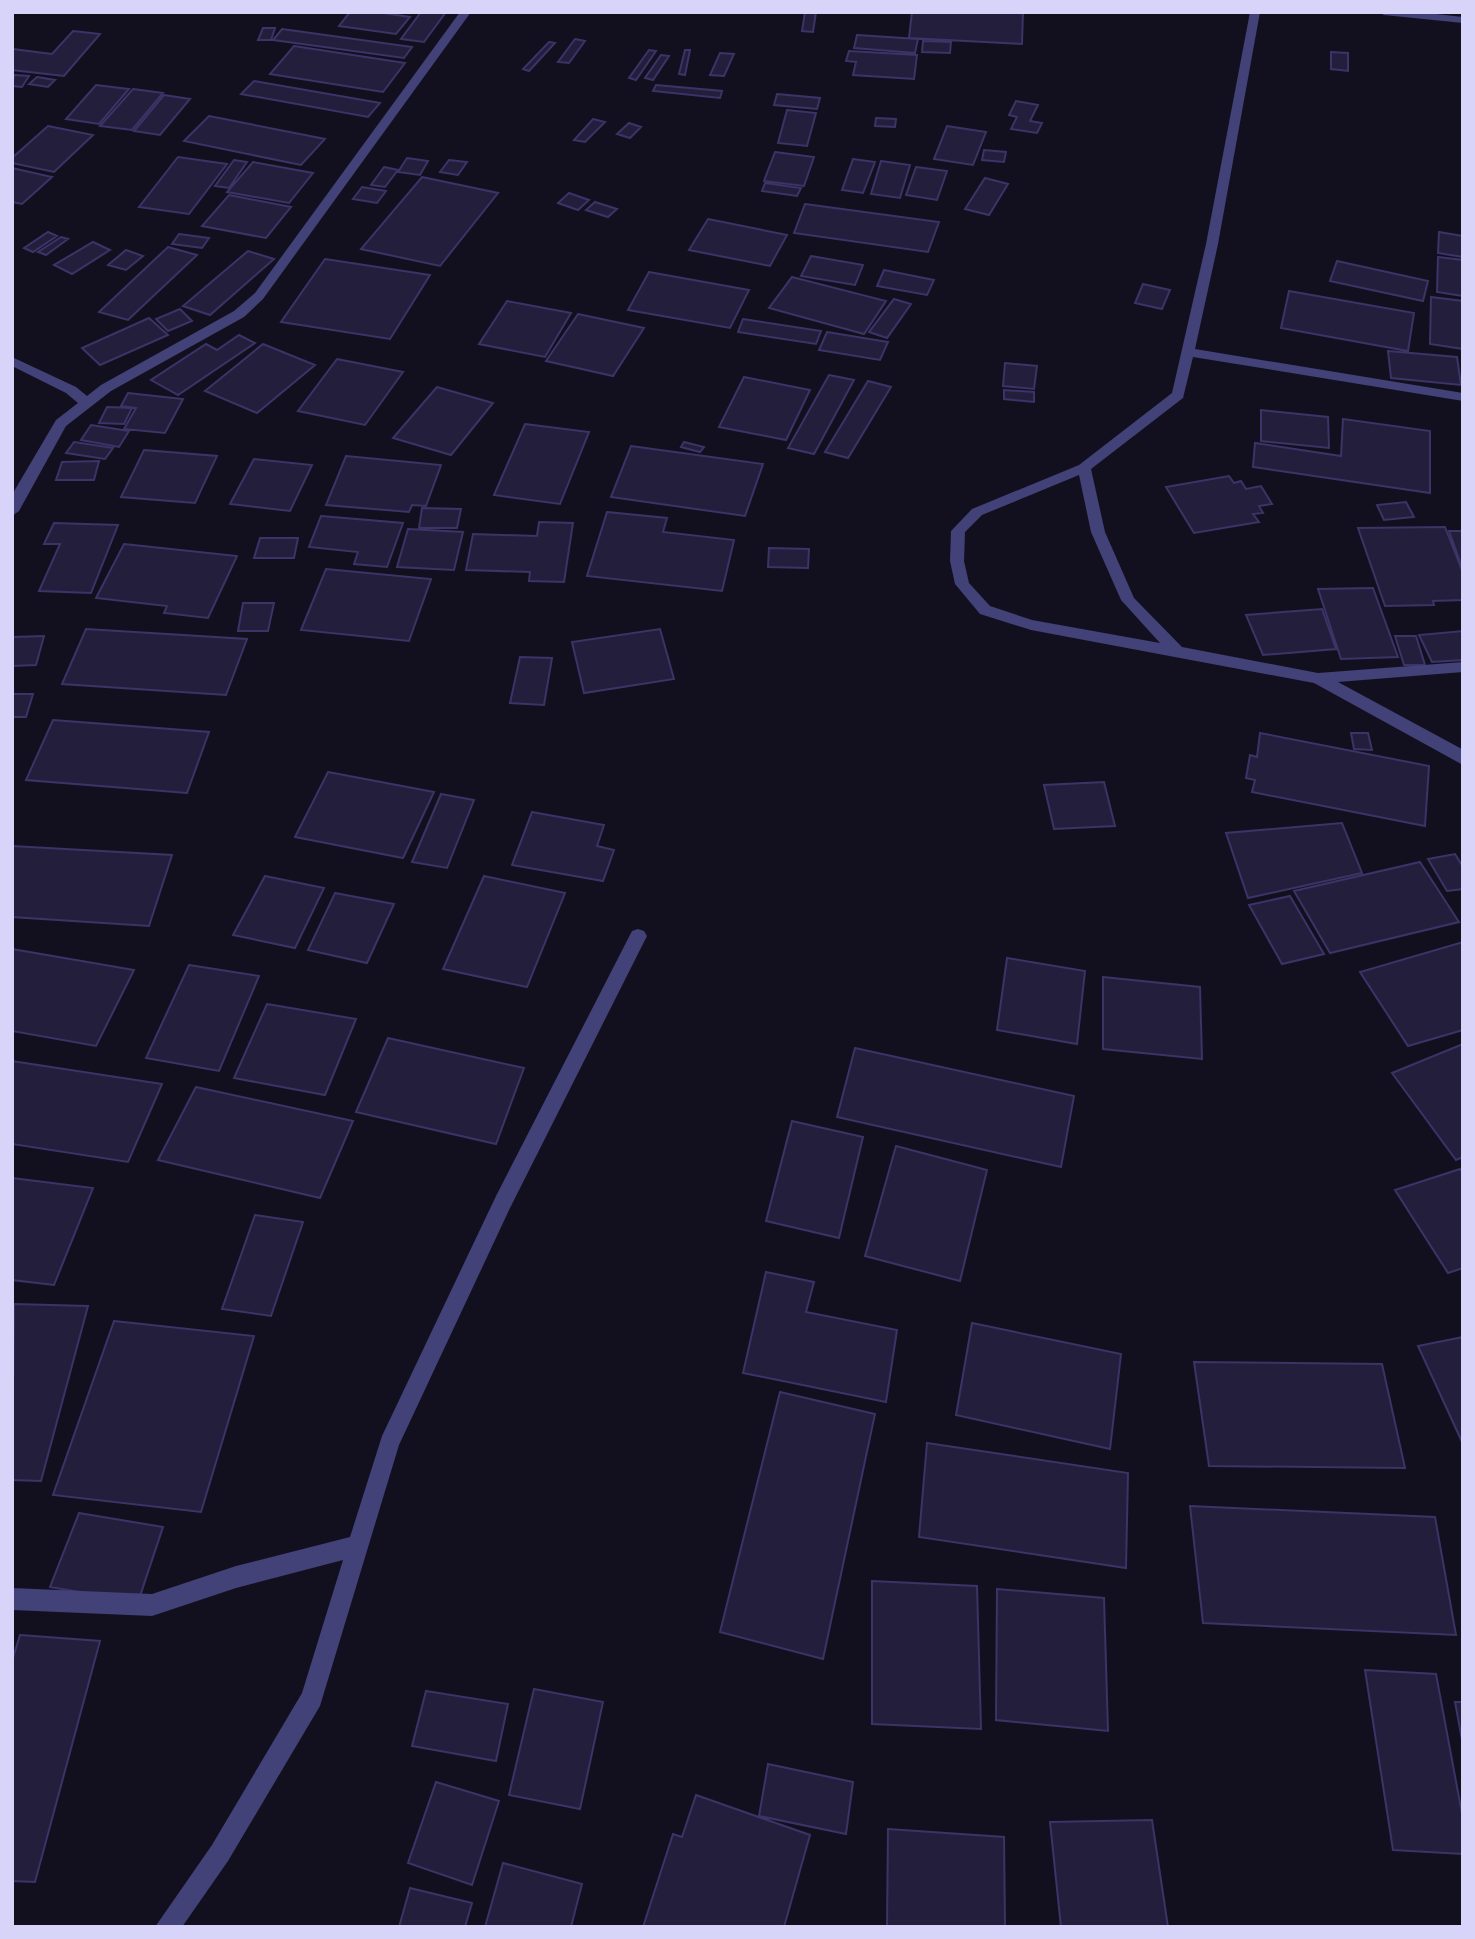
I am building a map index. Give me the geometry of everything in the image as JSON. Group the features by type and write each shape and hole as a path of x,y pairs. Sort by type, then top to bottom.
{"street":[{"path":"12,511 61,423 106,388 239,314 259,296 466,12"},
{"path":"1255,12 1212,244 1178,395 1084,468 977,512 958,531 957,561 962,584 985,610 1031,625 1318,678 1463,667"},
{"path":"1384,12 1463,20"},
{"path":"1188,352 1463,397"},
{"path":"12,361 71,390 86,403"},
{"path":"1084,468 1098,533 1128,600 1176,651"},
{"path":"1318,678 1463,759"},
{"path":"167,1927 220,1853 312,1698 389,1443 503,1202 638,936"},
{"path":"12,1599 152,1605 236,1577 359,1545"}],"building":[{"path":"350,12 377,12 410,17 396,34 339,26"},
{"path":"421,12 446,12 424,42 401,39"},
{"path":"805,12 816,12 813,32 802,31"},
{"path":"912,12 1023,12 1022,44 909,38"},
{"path":"263,28 275,28 271,40 258,40"},
{"path":"282,29 412,47 404,58 273,40"},
{"path":"73,31 100,34 64,76 12,70 12,49 52,54"},
{"path":"857,35 918,39 915,53 854,48"},
{"path":"575,39 585,41 569,63 558,62"},
{"path":"923,41 951,42 950,53 922,52"},
{"path":"549,42 555,43 529,71 523,69"},
{"path":"294,46 405,63 383,92 270,74"},
{"path":"649,50 656,51 636,80 629,78"},
{"path":"685,50 690,50 685,75 679,74"},
{"path":"849,51 917,55 914,79 853,75 856,62 846,61"},
{"path":"1331,52 1348,53 1348,71 1331,69"},
{"path":"720,53 734,54 724,76 710,75"},
{"path":"661,55 669,56 653,80 645,78"},
{"path":"14,75 29,76 22,87 12,86"},
{"path":"37,77 55,80 48,87 29,84"},
{"path":"254,81 380,103 368,117 241,94"},
{"path":"96,85 129,89 99,124 66,119"},
{"path":"656,85 722,91 720,98 653,91"},
{"path":"133,89 163,93 132,130 100,126"},
{"path":"777,94 820,98 817,109 774,105"},
{"path":"164,95 190,99 160,135 134,131"},
{"path":"1016,101 1038,105 1030,121 1042,123 1037,133 1011,129 1017,117 1009,115"},
{"path":"787,110 816,113 807,146 778,143"},
{"path":"209,116 325,139 301,165 184,141"},
{"path":"876,118 896,119 895,127 875,126"},
{"path":"593,119 605,122 585,142 574,140"},
{"path":"629,123 641,127 630,138 617,134"},
{"path":"48,126 93,135 54,172 12,163 12,158"},
{"path":"947,126 986,132 973,165 934,159"},
{"path":"984,150 1006,152 1004,162 982,160"},
{"path":"775,152 814,157 804,186 764,181"},
{"path":"178,157 227,164 189,214 139,207"},
{"path":"407,158 428,161 420,175 398,172"},
{"path":"853,159 875,162 863,193 842,190"},
{"path":"234,160 247,162 229,188 215,186"},
{"path":"449,160 467,162 458,175 440,172"},
{"path":"881,161 910,165 900,198 871,194"},
{"path":"253,162 313,173 289,203 227,192"},
{"path":"384,167 398,170 385,187 371,185"},
{"path":"916,167 947,171 937,200 906,195"},
{"path":"12,168 52,177 22,204 12,202"},
{"path":"422,177 498,193 440,266 361,249"},
{"path":"985,178 1008,184 989,215 965,209"},
{"path":"765,183 801,188 797,196 762,191"},
{"path":"362,187 386,191 377,203 353,199"},
{"path":"569,193 589,200 578,210 558,203"},
{"path":"229,195 291,207 266,238 202,226"},
{"path":"595,202 617,209 608,217 586,210"},
{"path":"805,204 939,222 928,252 794,233"},
{"path":"708,219 787,235 770,266 689,250"},
{"path":"48,232 57,236 33,252 24,248"},
{"path":"1439,232 1463,236 1463,257 1438,253"},
{"path":"179,234 209,238 202,248 172,244"},
{"path":"61,237 68,239 46,255 38,252"},
{"path":"93,242 110,250 72,274 54,265"},
{"path":"168,247 197,255 128,320 99,312"},
{"path":"126,250 143,256 126,270 108,265"},
{"path":"248,251 274,259 210,315 183,306"},
{"path":"811,256 863,265 855,285 801,276"},
{"path":"1438,257 1463,260 1463,296 1437,292"},
{"path":"325,259 430,275 390,339 281,322"},
{"path":"1337,261 1428,281 1423,301 1330,281"},
{"path":"884,270 934,280 927,295 877,286"},
{"path":"649,272 749,290 730,328 628,310"},
{"path":"792,277 886,301 864,334 769,308"},
{"path":"1143,284 1170,290 1162,309 1135,303"},
{"path":"1289,291 1414,313 1408,351 1281,328"},
{"path":"1431,297 1463,301 1463,349 1430,344"},
{"path":"894,299 911,304 887,338 869,332"},
{"path":"507,301 571,313 545,357 479,344"},
{"path":"180,309 192,321 168,331 156,319"},
{"path":"578,314 644,328 613,376 546,361"},
{"path":"149,318 168,335 100,365 82,348"},
{"path":"743,319 821,331 816,344 738,332"},
{"path":"827,332 888,342 880,360 819,350"},
{"path":"239,335 255,343 178,395 151,380 206,344 217,350"},
{"path":"263,344 315,365 257,413 205,391"},
{"path":"1388,351 1457,357 1461,385 1391,378"},
{"path":"337,359 403,372 365,425 298,411"},
{"path":"1005,363 1037,366 1034,389 1003,386"},
{"path":"829,375 854,380 814,454 788,448"},
{"path":"744,377 810,390 786,440 719,427"},
{"path":"868,381 891,387 848,458 825,452"},
{"path":"437,387 493,403 451,455 393,438"},
{"path":"1004,390 1034,392 1034,402 1004,399"},
{"path":"128,393 183,399 165,433 124,429 136,408 121,406"},
{"path":"107,407 132,408 124,424 99,423"},
{"path":"1261,410 1328,417 1329,448 1261,441"},
{"path":"1343,419 1430,431 1430,493 1253,467 1255,443 1341,456"},
{"path":"525,424 589,432 560,504 494,495"},
{"path":"91,425 129,431 119,447 81,440"},
{"path":"74,442 113,448 105,459 66,453"},
{"path":"684,442 704,447 700,452 681,447"},
{"path":"631,446 763,464 745,516 611,497"},
{"path":"144,450 217,456 195,503 121,497"},
{"path":"346,456 441,465 426,506 412,505 409,512 326,505"},
{"path":"254,459 312,465 290,511 230,504"},
{"path":"99,461 94,480 56,480 62,462"},
{"path":"1229,476 1234,483 1241,481 1246,489 1261,486 1272,504 1259,506 1263,513 1253,514 1259,522 1194,533 1166,487"},
{"path":"1406,502 1414,517 1384,520 1377,505"},
{"path":"422,508 461,509 457,528 419,528"},
{"path":"607,512 667,518 663,532 734,540 722,591 587,576"},
{"path":"321,516 403,523 387,567 354,564 358,552 309,547"},
{"path":"539,522 573,523 564,582 529,581 530,572 466,570 473,534 537,536"},
{"path":"54,523 118,525 91,593 39,591 60,544 44,544"},
{"path":"1445,527 1463,573 1463,600 1433,601 1434,605 1385,606 1358,528"},
{"path":"408,529 463,532 454,570 397,567"},
{"path":"1449,531 1463,531 1463,570"},
{"path":"260,538 298,538 294,558 254,558"},
{"path":"124,544 237,556 208,618 164,613 167,606 96,598"},
{"path":"769,548 809,549 808,568 768,567"},
{"path":"326,569 431,579 409,641 301,630"},
{"path":"1373,588 1398,657 1341,659 1318,589"},
{"path":"243,603 274,603 268,631 238,631"},
{"path":"1322,609 1336,649 1263,655 1246,615"},
{"path":"86,629 247,639 226,695 62,684"},
{"path":"660,629 674,679 584,693 572,642"},
{"path":"1463,631 1463,660 1432,662 1419,635"},
{"path":"44,636 36,665 12,666 13,637"},
{"path":"1395,636 1416,636 1425,665 1404,665"},
{"path":"520,657 552,658 544,705 510,703"},
{"path":"12,694 33,694 26,717 12,717"},
{"path":"53,720 209,732 187,793 26,780"},
{"path":"1260,733 1429,766 1425,826 1252,792 1255,780 1246,778 1250,755 1257,757"},
{"path":"1351,733 1368,733 1372,750 1354,749"},
{"path":"328,772 434,792 403,858 295,837"},
{"path":"1104,782 1115,826 1054,829 1044,785"},
{"path":"441,794 474,800 447,868 412,862"},
{"path":"532,812 604,825 597,846 614,850 603,881 512,865"},
{"path":"1342,823 1362,873 1248,898 1226,833"},
{"path":"12,846 172,855 149,926 12,917"},
{"path":"1455,854 1463,867 1463,889 1447,891 1428,859"},
{"path":"1420,862 1459,922 1330,953 1294,891"},
{"path":"265,876 324,888 295,948 233,935"},
{"path":"484,876 565,893 527,987 443,969"},
{"path":"335,893 394,904 367,963 308,950"},
{"path":"1290,896 1324,954 1282,964 1249,905"},
{"path":"1463,942 1463,1030 1408,1046 1360,972"},
{"path":"12,949 134,970 96,1046 12,1031"},
{"path":"1007,958 1085,971 1077,1044 997,1030"},
{"path":"189,965 259,976 219,1071 146,1058"},
{"path":"1103,977 1200,987 1202,1059 1103,1049"},
{"path":"267,1004 356,1019 325,1095 234,1078"},
{"path":"388,1038 524,1068 496,1144 356,1112"},
{"path":"1463,1044 1463,1157 1456,1160 1392,1073"},
{"path":"855,1048 1074,1096 1061,1167 837,1117"},
{"path":"12,1061 162,1084 128,1162 12,1144"},
{"path":"196,1087 353,1121 320,1198 158,1160"},
{"path":"792,1121 863,1137 839,1238 766,1221"},
{"path":"896,1146 987,1170 960,1281 865,1256"},
{"path":"1460,1169 1463,1173 1463,1268 1448,1273 1395,1190"},
{"path":"12,1178 93,1188 54,1285 12,1280"},
{"path":"255,1215 303,1222 271,1316 222,1309"},
{"path":"766,1272 814,1282 806,1312 897,1330 886,1402 743,1373"},
{"path":"14,1304 88,1306 41,1481 12,1480"},
{"path":"114,1321 254,1336 201,1512 53,1495"},
{"path":"972,1323 1121,1354 1110,1449 956,1415"},
{"path":"1463,1337 1463,1444 1418,1346"},
{"path":"1194,1362 1382,1364 1405,1468 1209,1466"},
{"path":"780,1392 875,1414 823,1659 720,1632"},
{"path":"927,1443 1128,1473 1126,1568 919,1537"},
{"path":"1190,1506 1435,1517 1456,1635 1203,1623"},
{"path":"79,1513 163,1527 138,1602 50,1587"},
{"path":"872,1581 977,1586 981,1729 872,1724"},
{"path":"997,1589 1104,1598 1108,1731 996,1720"},
{"path":"20,1635 100,1641 35,1882 12,1881 12,1661"},
{"path":"1365,1670 1436,1674 1463,1819 1463,1854 1393,1850"},
{"path":"534,1689 603,1702 580,1809 509,1795"},
{"path":"426,1691 508,1704 496,1761 412,1746"},
{"path":"1455,1702 1463,1702 1463,1745"},
{"path":"768,1764 853,1782 846,1834 759,1816"},
{"path":"436,1782 499,1801 472,1885 408,1863"},
{"path":"696,1795 810,1835 784,1927 643,1927 673,1834 682,1837"},
{"path":"1152,1820 1168,1927 1061,1927 1050,1822"},
{"path":"888,1829 1004,1837 1005,1927 887,1927"},
{"path":"503,1863 582,1884 571,1927 485,1927"},
{"path":"410,1888 472,1903 465,1927 399,1927"}]}
